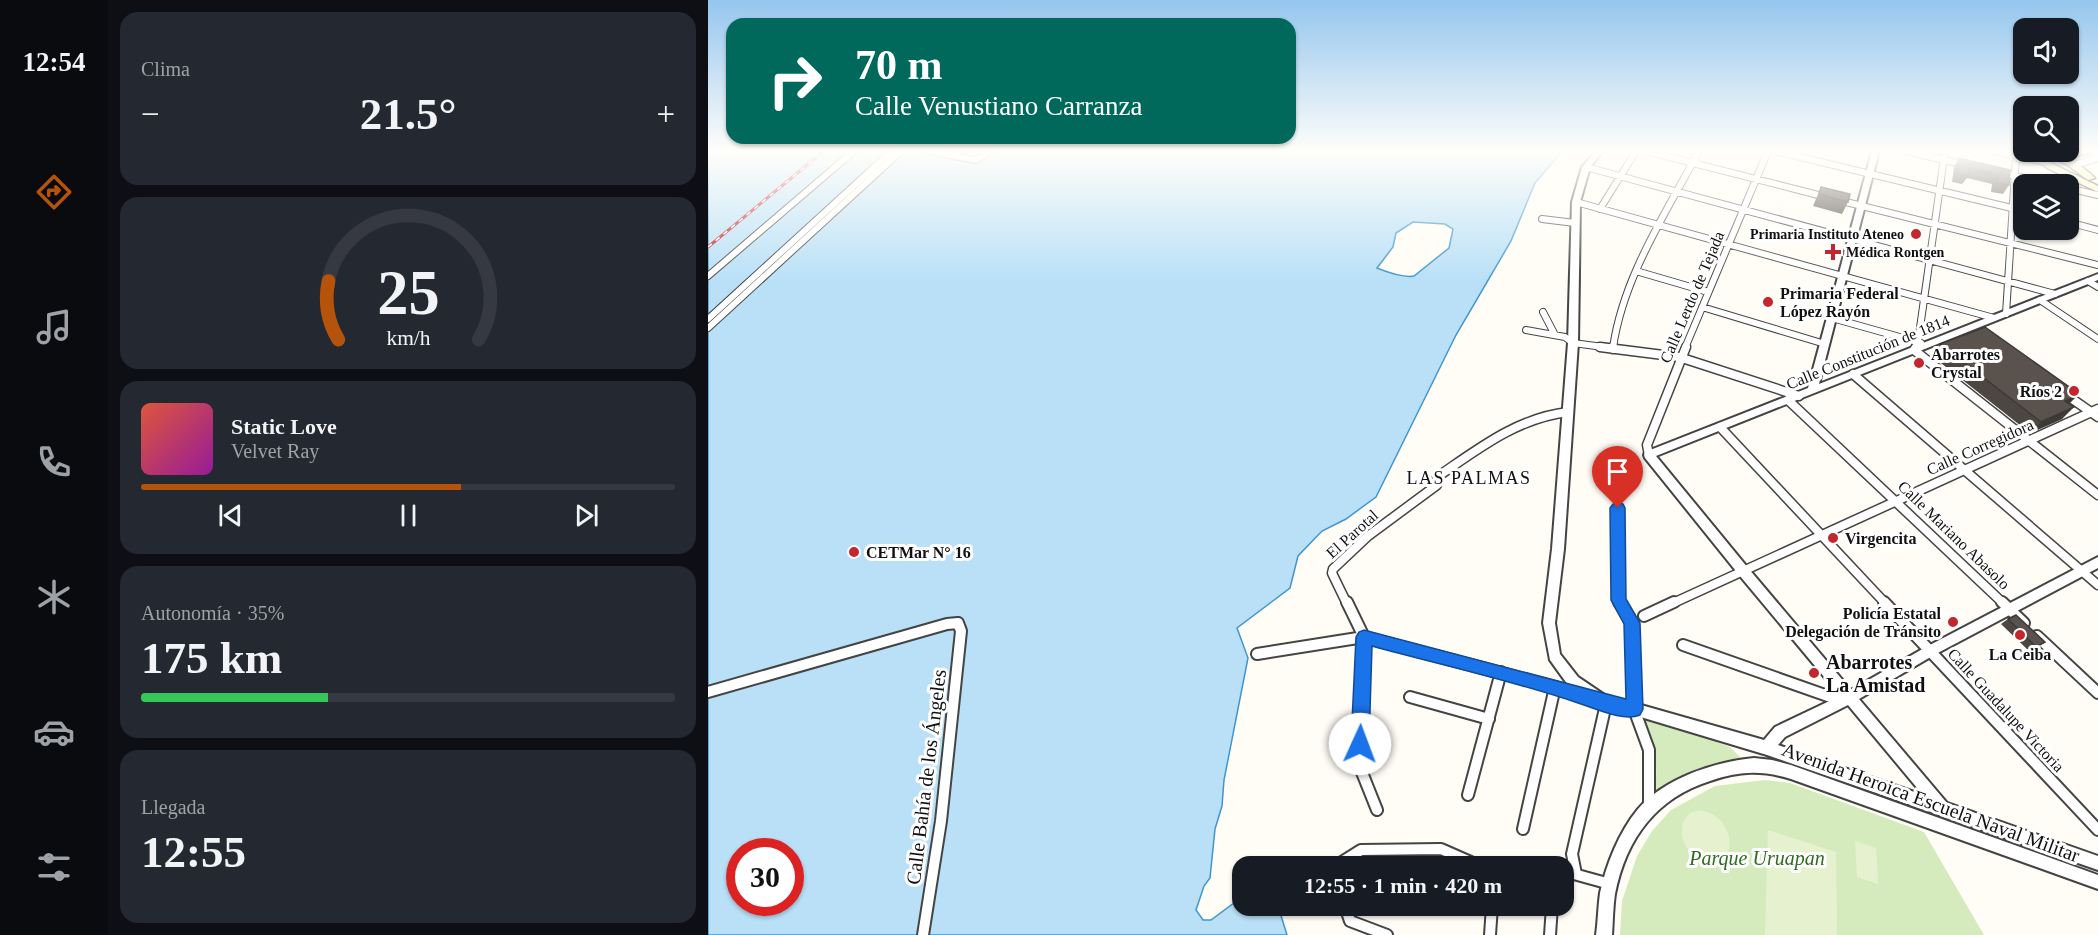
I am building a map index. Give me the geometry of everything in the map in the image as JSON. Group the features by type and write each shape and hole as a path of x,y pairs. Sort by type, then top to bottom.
{"street":[{"path":"708,276 803,195"},
{"path":"708,319 844,195"},
{"path":"708,328 853,195"},
{"name":"Avenida Heroica Escuela Naval Militar","path":"1578,195 1575,223 1573,343 1549,623 1554,656 1573,681 1606,704 1634,709 1767,748 2098,863"},
{"path":"1600,209 1609,195"},
{"path":"1613,349 1617,320 1636,271 1675,195"},
{"path":"1686,195 2055,294"},
{"name":"Calle Lerdo de Tejada","path":"1649,455 1647,445 1679,357 1750,195"},
{"path":"1817,195 2098,265"},
{"path":"1812,391 1864,195"},
{"path":"1916,346 1939,195"},
{"path":"1955,195 2013,209 2006,314"},
{"path":"1576,202 1994,318"},
{"path":"1542,219 1575,223"},
{"path":"2079,225 2098,230"},
{"path":"1636,271 1708,292"},
{"name":"Calle Constitución de 1814","path":"1649,455 1849,376 1916,346 1928,345 2098,277"},
{"path":"2088,281 2098,287"},
{"path":"2040,300 2098,339"},
{"path":"1701,307 1825,344"},
{"path":"1543,312 1554,335"},
{"path":"1832,318 1916,346 2098,495"},
{"path":"1972,327 1981,334"},
{"path":"1526,330 1565,337 1573,343 1679,357 1799,396"},
{"path":"1819,367 1833,378 1849,376 1965,470 2098,585"},
{"path":"2055,386 2096,413"},
{"name":"Calle Mariano Abasolo","path":"1788,400 2098,693"},
{"name":"El Parotal","path":"1377,810 1359,765 1364,637 1332,573 1333,569 1368,536 1437,485 1437,477 1480,448 1547,413 1568,412"},
{"name":"Calle Corregidora","path":"1644,616 2096,413"},
{"name":"Calle Guadalupe Victoria","path":"1720,427 2098,830"},
{"path":"1649,455 1846,699 1942,807"},
{"path":"1618,508 1618,600 1632,623 1634,709 1649,750 1649,808"},
{"path":"1767,748 1780,732 1846,699 1930,651 2098,562"},
{"name":"Calle Bahía de los Ángeles","path":"708,692 947,624 958,623 961,631 942,821 923,935"},
{"path":"1257,654 1364,637 1501,672 1606,704 1572,855 1576,874 1610,884"},
{"path":"1683,645 1846,699"},
{"path":"1468,795 1501,672"},
{"path":"1523,829 1555,687"},
{"path":"1410,697 1489,720"},
{"name":"Avenida Heroica Escuela Naval Militar","path":"1767,748 1767,765 2098,882"},
{"path":"1604,935 1610,884 1622,851 1649,808 1683,785 1708,773 1767,765"},
{"path":"1351,856 1361,850 1441,849 1457,856"},
{"path":"1348,916 1350,921 1387,935"},
{"path":"1490,935 1491,916"},
{"path":"1550,935 1551,916"}],"green space":[{"path":"1642,714 1730,747 1744,761 1696,771 1655,797 1655,754"},
{"name":"Parque Uruapan","path":"1765,780 1790,783 1924,832 1984,935 1620,935 1622,901 1637,856 1652,831 1671,810 1715,786"},
{"path":"1701,810 1716,816 1726,829 1730,843 1727,853 1719,859 1708,860 1697,856 1688,849 1683,838 1683,822 1690,813"},
{"path":"1768,830 1836,852 1837,935 1765,935"},
{"path":"1855,841 1876,848 1878,884 1857,877"}],"water":[{"path":"708,195 1530,195 1511,241 1456,335 1376,497 1346,519 1322,531 1298,556 1290,588 1237,628 1248,658 1224,780 1222,806 1215,829 1210,878 1204,886 1196,910 1203,920 1211,920 1232,904 1232,916 1281,916 1287,935 708,935","holes":["1413,222 1445,224 1453,229 1449,248 1414,276 1400,275 1377,268 1393,247 1396,233"]}],"building":[{"path":"1821,195 1850,195 1848,202"},
{"path":"1985,327 2079,394 2065,401 2074,407 2041,422 1940,344"},
{"path":"2016,615 2045,642 2036,647 2008,619"}],"railway":[{"path":"708,247 771,195"}],"place":[{"name":"Primaria Instituto Ateneo","path":"1916,234"},
{"name":"Médica Rontgen","path":"1833,252"},
{"name":"Primaria Federal López Rayón","path":"1768,302"},
{"name":"Abarrotes Crystal","path":"1919,363"},
{"name":"Ríos 2","path":"2074,391"},
{"name":"Virgencita","path":"1833,538"},
{"name":"CETMar N° 16","path":"854,552"},
{"name":"Policía Estatal Delegación de Tránsito","path":"1953,622"},
{"name":"La Ceiba","path":"2020,635"},
{"name":"Abarrotes La Amistad","path":"1814,673"}],"district":[{"name":"LAS PALMAS","path":"1469,478"}],"route":[{"path":"1360,744 1364,637 1555,687 1606,704 1634,709 1630,628 1632,623 1618,600 1618,508"}]}
